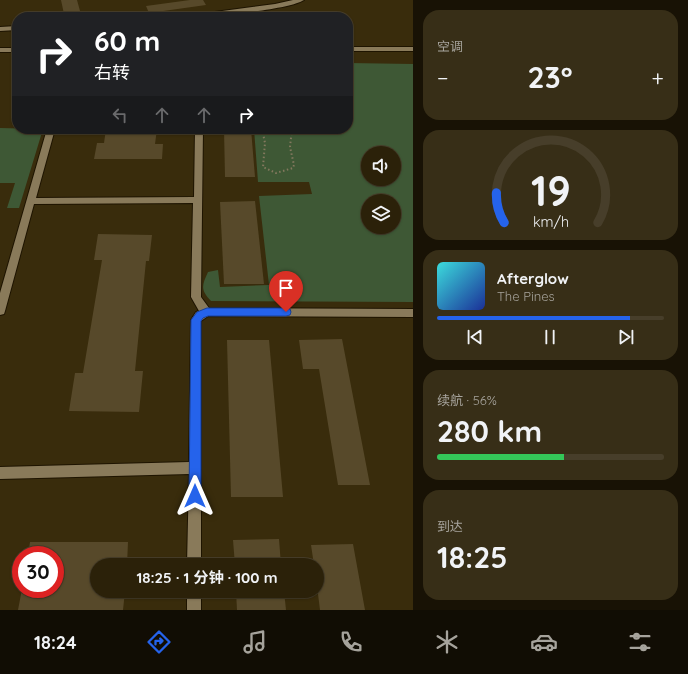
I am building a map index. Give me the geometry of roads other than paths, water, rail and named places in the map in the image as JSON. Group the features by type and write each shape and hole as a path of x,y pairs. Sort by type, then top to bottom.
{"street":[{"path":"230,12 275,6 301,0"},
{"path":"0,29 12,28"},
{"path":"353,50 413,49"},
{"path":"0,50 12,50"},
{"path":"0,311 50,134"},
{"path":"199,134 196,297 200,305 207,312"},
{"path":"31,201 198,200"},
{"path":"194,558 196,320 200,315 207,312 413,313"},
{"path":"0,474 195,468"},
{"path":"194,598 194,610"}]}
